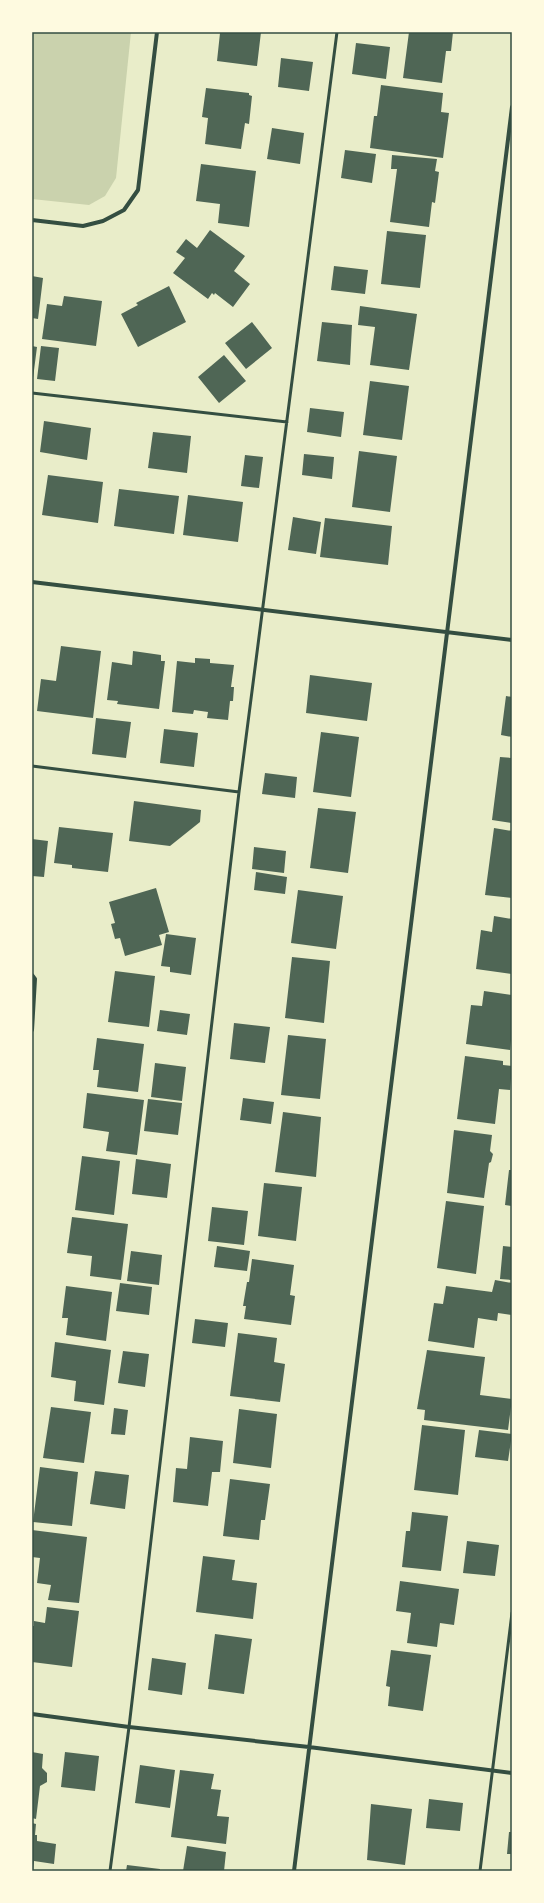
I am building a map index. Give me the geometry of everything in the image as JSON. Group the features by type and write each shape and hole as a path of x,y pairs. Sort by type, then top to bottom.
{"street":[{"path":"32,220 82,226 103,221 124,210 138,190 157,32"},
{"path":"294,1871 512,107"},
{"path":"32,582 448,631 512,640"},
{"path":"32,975 35,980 32,1030"},
{"path":"32,1714 129,1727 309,1746 512,1773"}],"lane":[{"path":"110,1871 129,1727 239,792 337,32"},
{"path":"32,393 287,422"},
{"path":"32,766 239,792"},
{"path":"480,1871 512,1613"}],"green space":[{"path":"32,32 131,32 116,178 105,196 89,205 32,199"}],"building":[{"path":"261,32 257,66 217,61 220,33"},
{"path":"409,32 453,32 451,51 446,51 442,83 403,78"},
{"path":"356,43 390,47 386,79 352,74"},
{"path":"281,58 313,62 309,91 278,87"},
{"path":"381,85 443,93 441,112 449,113 443,158 370,148 374,116 377,116"},
{"path":"206,88 249,93 249,95 252,96 249,124 245,123 241,149 205,144 208,118 202,117"},
{"path":"272,128 304,133 300,164 267,159"},
{"path":"345,150 376,154 372,183 341,178"},
{"path":"392,155 437,159 435,171 439,172 435,203 432,202 429,227 390,222 397,169 391,169"},
{"path":"201,164 256,171 249,227 218,223 220,204 196,201"},
{"path":"210,230 245,256 234,271 250,284 233,307 215,293 214,295 212,293 208,299 173,273 185,258 176,252 186,239 197,248"},
{"path":"387,231 426,235 420,288 381,284"},
{"path":"334,266 368,270 365,294 331,290"},
{"path":"32,276 43,278 38,319 32,318"},
{"path":"169,286 186,322 138,347 121,314 138,305 136,303"},
{"path":"64,296 102,301 96,346 42,339 47,304 62,306"},
{"path":"360,306 417,314 409,370 370,365 375,327 358,325"},
{"path":"252,322 272,348 246,369 225,343"},
{"path":"322,322 352,325 350,365 317,361"},
{"path":"32,346 37,347 33,378 32,378"},
{"path":"41,346 59,348 55,381 37,379"},
{"path":"224,355 246,381 219,403 198,377"},
{"path":"370,381 409,386 402,440 363,435"},
{"path":"310,408 344,412 341,437 307,432"},
{"path":"44,421 91,428 87,460 40,452"},
{"path":"153,432 191,436 187,473 148,468"},
{"path":"359,451 397,456 390,512 352,507"},
{"path":"304,454 334,457 332,479 302,475"},
{"path":"245,455 263,457 259,488 241,486"},
{"path":"48,475 103,482 98,523 42,515"},
{"path":"119,489 179,496 174,534 114,526"},
{"path":"188,495 243,502 238,542 183,535"},
{"path":"293,517 321,522 316,554 288,550"},
{"path":"325,518 392,526 388,565 320,557"},
{"path":"61,646 101,651 93,718 37,711 41,679 56,681"},
{"path":"133,651 161,655 161,661 165,661 159,709 117,704 118,701 107,700 112,662 132,665"},
{"path":"195,658 210,659 210,663 234,665 231,687 234,687 233,701 230,701 228,720 207,718 208,712 194,710 193,714 172,712 177,661 195,663"},
{"path":"310,675 372,683 367,721 306,713"},
{"path":"506,696 512,697 512,737 501,735"},
{"path":"96,718 131,722 126,758 92,754"},
{"path":"164,729 198,733 194,767 160,763"},
{"path":"321,732 359,737 351,797 313,792"},
{"path":"500,757 512,758 512,823 492,820"},
{"path":"265,773 297,777 295,798 262,794"},
{"path":"134,801 201,810 200,822 170,846 129,841"},
{"path":"318,808 356,812 348,873 310,868"},
{"path":"59,827 113,833 108,872 72,868 72,865 54,863"},
{"path":"494,828 512,831 512,898 485,895"},
{"path":"32,839 48,841 44,877 32,876"},
{"path":"254,847 286,851 284,873 252,869"},
{"path":"256,872 287,877 285,894 254,890"},
{"path":"156,888 169,932 159,935 162,945 125,956 120,938 115,939 111,924 115,923 109,902"},
{"path":"298,890 343,896 336,949 291,943"},
{"path":"494,916 512,919 512,974 476,969 481,930 492,932"},
{"path":"166,934 196,938 191,975 170,972 170,967 161,966"},
{"path":"292,957 330,961 324,1023 285,1018"},
{"path":"115,971 155,976 149,1027 108,1022"},
{"path":"484,991 512,995 512,1031 510,1050 466,1044 471,1005 482,1006"},
{"path":"160,1010 190,1014 187,1035 157,1031"},
{"path":"234,1023 270,1027 265,1063 230,1059"},
{"path":"288,1035 326,1039 320,1099 281,1095"},
{"path":"97,1038 144,1044 138,1092 97,1087 99,1070 93,1070"},
{"path":"465,1056 503,1061 503,1065 512,1066 510,1090 499,1089 495,1124 457,1119"},
{"path":"155,1063 186,1067 182,1101 151,1097"},
{"path":"87,1093 144,1100 137,1155 106,1151 109,1132 83,1128"},
{"path":"243,1098 274,1102 271,1124 240,1120"},
{"path":"148,1099 182,1103 178,1135 144,1131"},
{"path":"283,1112 321,1117 316,1177 275,1172"},
{"path":"454,1130 492,1135 490,1151 493,1154 491,1162 489,1163 484,1198 447,1193"},
{"path":"82,1156 120,1161 114,1215 75,1210"},
{"path":"136,1159 171,1164 167,1198 132,1194"},
{"path":"509,1170 512,1170 512,1206 505,1205"},
{"path":"264,1183 302,1187 296,1241 258,1236"},
{"path":"446,1201 484,1206 476,1274 437,1268"},
{"path":"212,1207 248,1211 244,1245 208,1241"},
{"path":"72,1217 128,1224 121,1280 90,1276 92,1256 67,1253"},
{"path":"217,1246 250,1251 247,1271 214,1267"},
{"path":"503,1246 512,1247 512,1280 500,1279"},
{"path":"131,1251 162,1255 159,1285 127,1281"},
{"path":"252,1259 294,1265 290,1295 295,1296 291,1325 244,1319 246,1306 243,1306 247,1282 249,1282"},
{"path":"495,1280 512,1283 512,1315 498,1313 497,1321 478,1318 474,1348 428,1341 434,1303 443,1304 446,1286 492,1292"},
{"path":"120,1283 152,1287 149,1315 116,1311"},
{"path":"66,1286 112,1292 106,1341 66,1335 68,1318 62,1318"},
{"path":"195,1319 228,1323 225,1347 192,1343"},
{"path":"238,1333 277,1338 274,1362 285,1364 280,1402 230,1396"},
{"path":"55,1342 111,1350 104,1405 74,1401 76,1381 51,1377"},
{"path":"427,1350 485,1357 480,1395 512,1399 508,1430 424,1420 425,1410 417,1409"},
{"path":"123,1351 149,1354 145,1387 118,1383"},
{"path":"51,1407 91,1412 84,1463 43,1458"},
{"path":"114,1408 128,1410 125,1435 111,1434"},
{"path":"239,1409 277,1414 271,1468 233,1463"},
{"path":"422,1425 465,1430 458,1495 414,1490"},
{"path":"479,1430 512,1434 508,1461 475,1457"},
{"path":"190,1437 223,1441 220,1472 212,1472 208,1506 173,1502 176,1468 187,1469"},
{"path":"40,1467 78,1472 72,1526 33,1522"},
{"path":"95,1471 129,1475 125,1509 90,1504"},
{"path":"230,1479 270,1484 265,1520 261,1520 259,1540 223,1536"},
{"path":"412,1512 448,1516 441,1571 402,1567 406,1531 410,1531"},
{"path":"32,1530 87,1537 79,1603 48,1600 51,1585 37,1583 40,1558 32,1557"},
{"path":"467,1541 499,1545 495,1576 463,1573"},
{"path":"203,1556 235,1560 232,1580 257,1583 253,1619 196,1612"},
{"path":"400,1581 459,1589 454,1625 440,1623 437,1647 407,1643 411,1613 396,1611"},
{"path":"47,1607 79,1611 72,1667 32,1662 32,1626 34,1626 34,1621 45,1623"},
{"path":"215,1634 252,1639 244,1694 208,1689"},
{"path":"391,1650 431,1655 423,1711 388,1706 390,1687 386,1686"},
{"path":"152,1658 186,1663 182,1695 148,1690"},
{"path":"32,1752 43,1754 42,1768 47,1773 47,1782 40,1786 36,1819 32,1818"},
{"path":"65,1752 99,1756 95,1791 61,1787"},
{"path":"140,1765 175,1770 170,1808 135,1803"},
{"path":"180,1770 214,1774 211,1789 221,1790 217,1816 229,1817 226,1844 171,1837"},
{"path":"429,1799 463,1803 460,1831 426,1828"},
{"path":"371,1804 412,1809 405,1865 367,1860"},
{"path":"32,1823 36,1824 35,1835 37,1835 37,1841 56,1844 54,1864 34,1861 33,1871"},
{"path":"509,1832 512,1832 512,1854 507,1854"},
{"path":"187,1846 226,1852 224,1871 183,1871"},
{"path":"127,1865 160,1869 160,1871 126,1871"}]}
